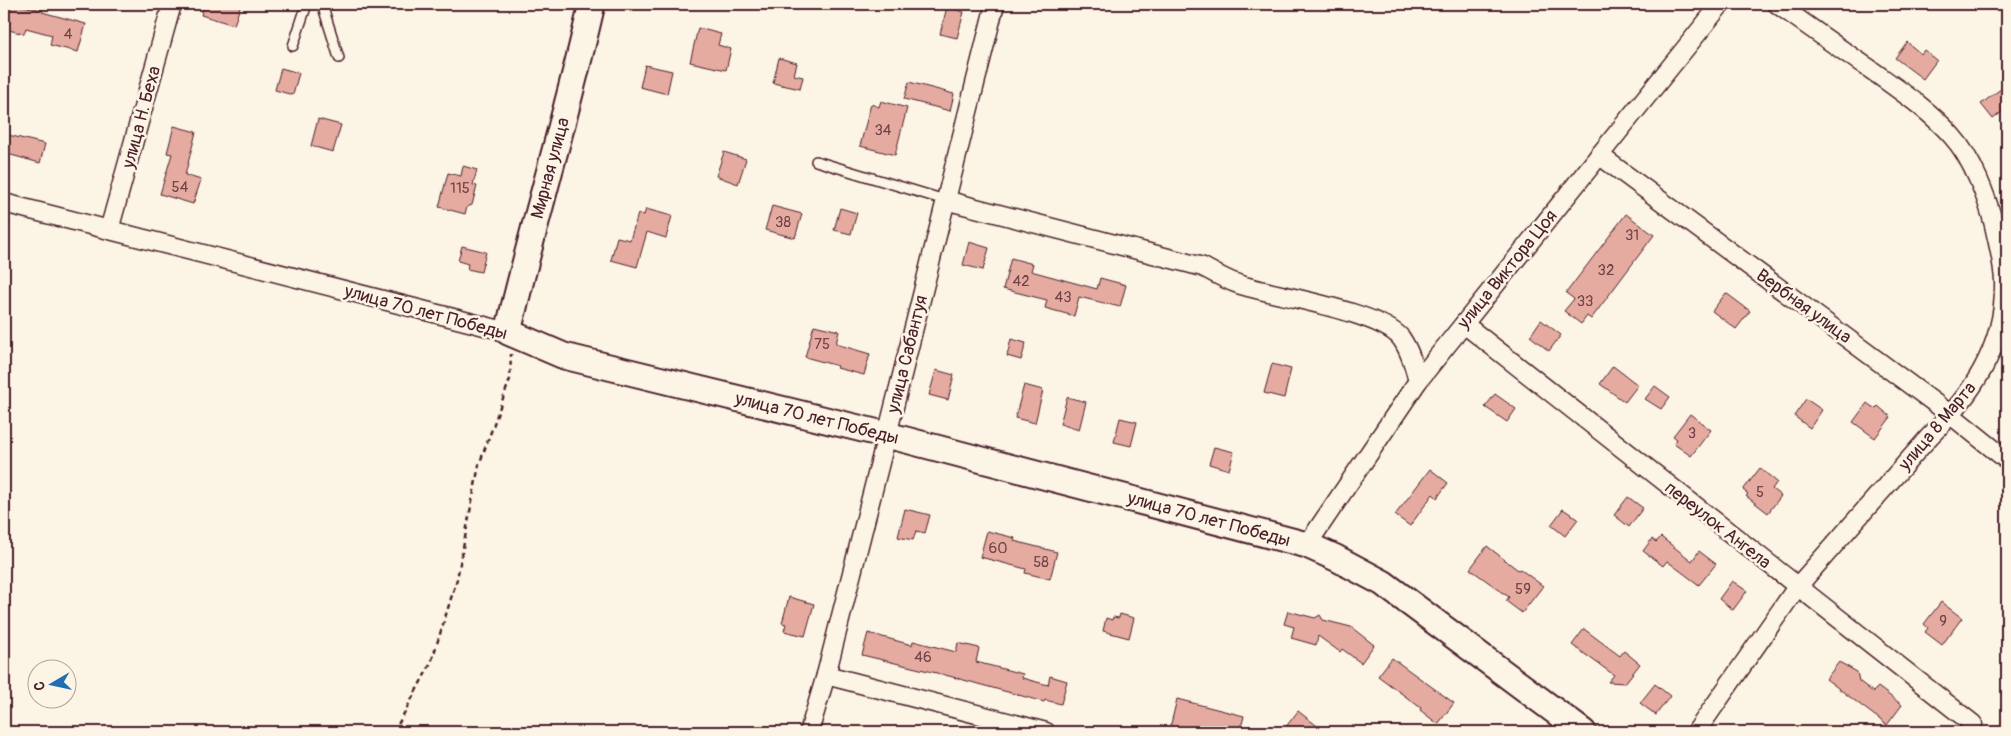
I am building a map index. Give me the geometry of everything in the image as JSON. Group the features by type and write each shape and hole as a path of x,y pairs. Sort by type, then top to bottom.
{"street":[{"name":"улица Н. Беха","path":"109,230 172,4"},
{"name":"Мирная улица","path":"508,332 592,4"},
{"name":"улица Сабантуя","path":"809,732 826,675 995,4"},
{"name":"улица Виктора Цоя","path":"1307,545 1418,381 1720,4"},
{"name":"улица 8 Марта","path":"1696,732 1797,587 1930,436 1951,415 1983,372 1996,342 2002,316 2004,287 2003,248 1990,209 1972,167 1954,138 1927,110 1777,4"},
{"name":"Вербная улица","path":"1599,155 1951,415 2007,460"},
{"path":"945,200 1203,268 1236,284 1362,316 1385,326 1400,337 1411,355 1418,381"},
{"name":"улица 70 лет Победы","path":"4,203 508,332 564,356 887,435 1307,545 1383,583 1583,732"},
{"name":"переулок Ангела","path":"1464,324 1973,724"},
{"path":"826,675 1046,732"}],"lane":[{"path":"293,46 307,4"},
{"path":"322,4 339,58"},
{"path":"816,162 945,200"}],"path":[{"path":"394,732 431,663 457,579 479,466 510,379 511,360 508,332"}],"building":[{"path":"12,4 43,10 42,12 86,24 78,52 50,45 52,35 26,28 24,34 5,29"},
{"path":"204,4 241,4 234,25 201,15"},
{"path":"947,7 964,12 957,38 940,34"},
{"path":"698,28 721,34 718,45 731,49 726,70 690,62"},
{"path":"1907,42 1921,54 1924,50 1937,60 1923,79 1895,58"},
{"path":"779,58 797,63 794,75 803,77 800,89 773,83"},
{"path":"645,65 672,71 667,94 640,87"},
{"path":"281,68 299,73 293,95 275,90"},
{"path":"909,82 954,94 950,111 904,99"},
{"path":"2002,88 2007,95 2007,108 1993,119 1981,104"},
{"path":"881,101 907,108 895,155 860,146 871,104 879,107"},
{"path":"318,119 341,125 333,152 311,146"},
{"path":"174,126 196,132 185,175 201,180 193,204 160,194 172,154 167,153"},
{"path":"4,134 45,144 40,163 4,153"},
{"path":"724,152 746,159 738,184 716,176"},
{"path":"463,166 477,170 473,185 477,186 472,205 467,207 465,214 439,207 448,173 461,176"},
{"path":"772,206 802,214 795,238 765,230"},
{"path":"840,208 857,213 851,234 834,230"},
{"path":"646,209 672,216 666,238 647,232 637,267 611,260 617,237 630,240 638,214 644,215"},
{"path":"1626,214 1654,235 1591,319 1587,316 1581,324 1564,311 1574,299 1566,293"},
{"path":"969,242 989,248 983,270 963,265"},
{"path":"462,246 486,252 481,272 467,269 468,264 458,261"},
{"path":"1011,258 1033,264 1031,271 1097,289 1100,278 1126,285 1120,307 1079,297 1074,316 1045,308 1047,300 1003,289"},
{"path":"1726,293 1750,311 1736,329 1712,311"},
{"path":"1541,320 1561,335 1549,351 1530,336"},
{"path":"814,325 839,331 836,344 870,354 864,375 805,357"},
{"path":"1011,339 1026,343 1021,360 1007,356"},
{"path":"1272,364 1291,369 1284,398 1264,393"},
{"path":"1613,366 1638,385 1625,402 1600,384"},
{"path":"936,370 954,375 948,400 929,395"},
{"path":"1024,385 1043,390 1035,423 1015,418"},
{"path":"1655,386 1670,397 1661,409 1645,399"},
{"path":"1495,394 1516,409 1507,422 1485,407"},
{"path":"1067,397 1086,402 1079,430 1060,424"},
{"path":"1806,399 1822,410 1810,428 1794,416"},
{"path":"1867,403 1875,409 1878,406 1891,417 1875,438 1853,422"},
{"path":"1690,414 1711,430 1691,456 1674,444 1677,439 1673,436"},
{"path":"1120,418 1137,422 1131,446 1114,442"},
{"path":"1214,447 1234,452 1229,470 1209,464"},
{"path":"1760,468 1777,482 1772,489 1781,496 1768,513 1746,496 1748,494 1743,490"},
{"path":"1430,469 1448,483 1437,498 1433,494 1410,526 1395,515"},
{"path":"1628,497 1643,508 1629,527 1614,515"},
{"path":"905,509 930,515 925,533 916,531 913,540 898,537"},
{"path":"1563,509 1578,519 1565,536 1551,525"},
{"path":"987,531 1015,538 1014,541 1057,552 1050,579 1025,573 1026,569 980,557"},
{"path":"1661,537 1692,561 1699,551 1716,564 1699,585 1667,561 1663,566 1643,551 1652,539 1656,542"},
{"path":"1487,546 1518,570 1520,569 1543,586 1522,613 1506,601 1509,597 1470,569"},
{"path":"1732,581 1747,591 1733,610 1719,599"},
{"path":"789,597 814,604 805,636 784,631 786,624 782,623"},
{"path":"1941,602 1962,618 1942,645 1925,632 1928,628 1924,624"},
{"path":"1288,611 1315,618 1320,615 1323,620 1351,627 1374,645 1361,663 1342,649 1340,652 1318,636 1316,645 1291,638 1294,627 1284,624"},
{"path":"1120,614 1134,618 1129,638 1103,631 1106,618 1112,620 1113,617 1119,618"},
{"path":"1584,629 1620,656 1624,651 1640,664 1625,683 1608,682 1614,675 1572,645"},
{"path":"868,633 912,645 913,641 956,652 958,643 979,648 976,662 1023,674 1022,678 1048,685 1050,676 1067,681 1061,704 1045,700 1044,702 862,655"},
{"path":"1392,658 1454,703 1438,724 1420,710 1421,708 1378,676"},
{"path":"1839,662 1857,672 1859,681 1873,692 1878,687 1902,705 1887,725 1826,679"},
{"path":"1655,684 1670,696 1656,715 1640,703"},
{"path":"1177,699 1244,716 1240,732 1169,732"},
{"path":"1298,711 1325,732 1282,732"}]}
